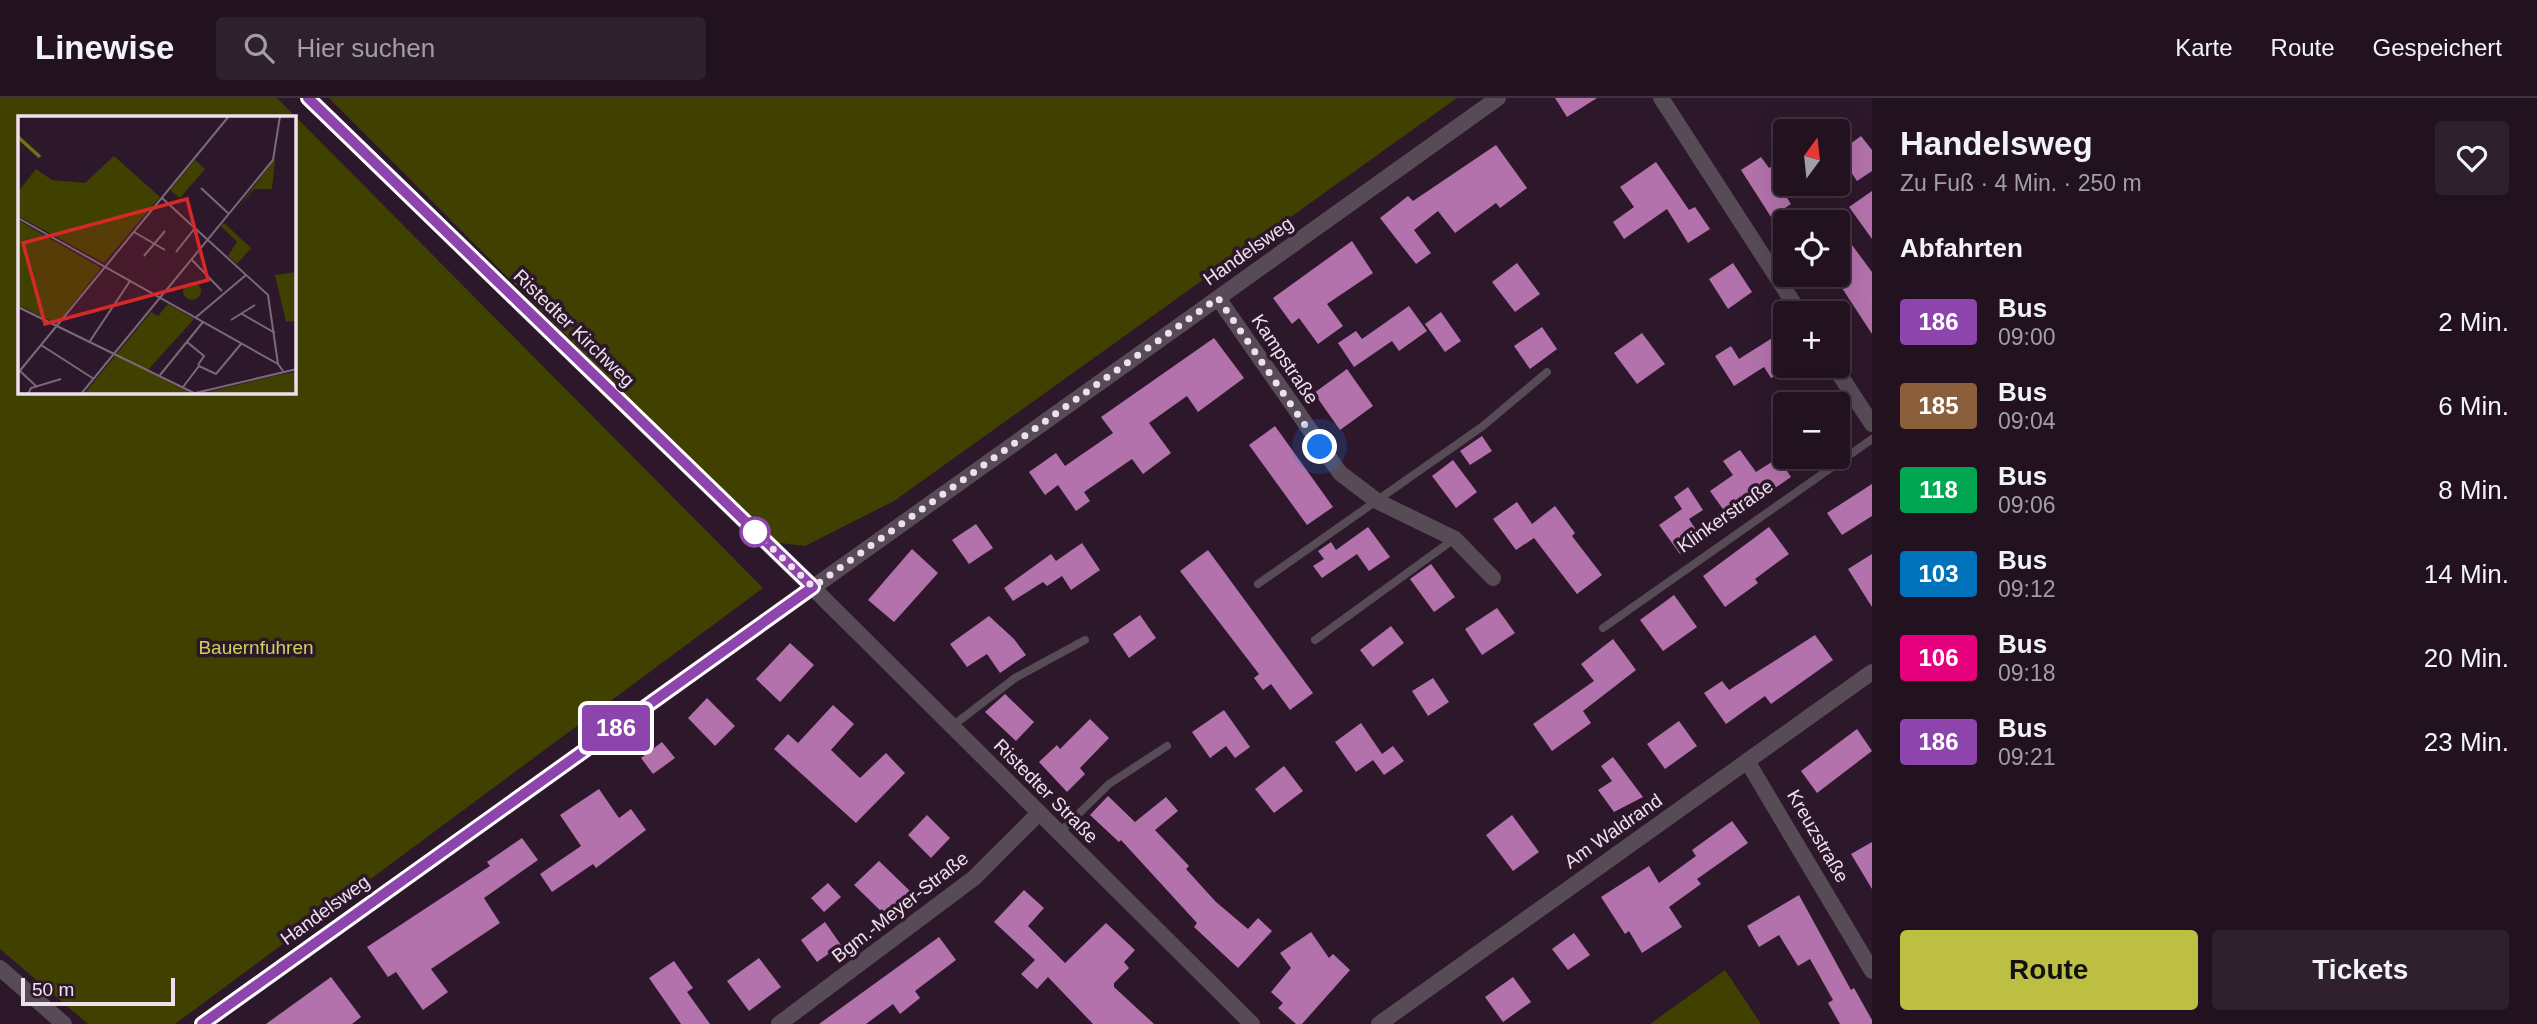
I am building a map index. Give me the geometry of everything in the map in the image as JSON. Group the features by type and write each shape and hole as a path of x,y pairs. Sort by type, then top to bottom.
{"street":[{"name":"Ristedter Kirchweg","path":"308,98 813,587"},
{"name":"Handelsweg","path":"202,1024 1498,98"},
{"path":"1661,98 1792,301"},
{"name":"Kampstraße","path":"1218,298 1340,473 1377,501 1455,539 1493,578"},
{"path":"1842,378 1872,424"},
{"name":"Ristedter Straße","path":"813,587 1038,814 1252,1024"},
{"name":"Am Waldrand","path":"1379,1024 1872,672"},
{"name":"Kreuzstraße","path":"1747,761 1872,971"},
{"name":"Bgm.-Meyer-Straße","path":"779,1024 974,878 1038,814"},
{"path":"0,968 64,1024"}],"lane":[{"path":"1258,584 1483,426 1547,372"},
{"name":"Klinkerstraße","path":"1603,628 1872,439"},
{"path":"1315,640 1455,539"},
{"path":"951,727 1015,678 1085,640"},
{"path":"1059,834 1109,785 1167,746"}],"green space":[{"name":"Bauernfuhren","path":"0,98 277,98 295,116 18,116 18,394 296,394 296,117 763,588 175,1024 88,1024 0,949"},
{"path":"329,98 1457,98 894,501 805,546 772,542"},
{"path":"1725,970 1761,1024 1650,1024"}],"building":[{"path":"1555,98 1597,98 1567,117"},
{"path":"1861,136 1872,150 1872,171 1857,181 1850,171 1850,144"},
{"path":"1496,145 1527,188 1500,208 1496,203 1455,233 1438,211 1414,230 1431,253 1416,264 1380,218 1408,196 1413,201"},
{"path":"1761,157 1769,168 1773,166 1773,196 1786,196 1791,204 1782,210 1773,210 1771,217 1741,170"},
{"path":"1656,162 1689,210 1695,207 1710,229 1688,243 1667,209 1624,239 1613,222 1634,207 1620,187"},
{"path":"1872,191 1872,239 1849,207"},
{"path":"1352,241 1373,273 1327,304 1343,326 1318,344 1299,318 1292,324 1273,298"},
{"path":"1850,242 1872,272 1872,334 1841,287 1850,287"},
{"path":"1517,263 1540,294 1515,312 1492,282"},
{"path":"1733,263 1752,292 1728,309 1709,279"},
{"path":"1409,306 1427,331 1399,351 1392,341 1354,367 1338,343 1356,331 1362,339"},
{"path":"1441,312 1461,341 1445,352 1425,324"},
{"path":"1542,327 1557,349 1530,369 1514,346"},
{"path":"1642,333 1665,364 1637,384 1614,353"},
{"path":"1214,338 1244,378 1198,412 1187,396 1149,423 1171,453 1143,474 1132,459 1084,492 1090,501 1076,511 1058,485 1045,495 1029,472 1056,453 1065,466 1113,433 1101,417"},
{"path":"1773,338 1771,378 1764,367 1734,386 1715,356 1731,346 1739,359"},
{"path":"1347,369 1373,406 1340,430 1314,393"},
{"path":"1275,426 1333,507 1307,525 1249,445"},
{"path":"1482,436 1492,451 1470,465 1460,451"},
{"path":"1740,450 1756,472 1773,461 1773,469 1786,469 1791,477 1730,519 1710,491 1733,475 1723,461"},
{"path":"1453,460 1477,492 1456,508 1432,476"},
{"path":"1872,484 1872,516 1842,535 1827,513"},
{"path":"1688,487 1703,510 1689,519 1702,539 1680,554 1659,525 1682,509 1674,497"},
{"path":"1517,502 1532,524 1555,506 1575,533 1572,536 1602,575 1577,594 1534,538 1516,550 1493,519"},
{"path":"976,524 993,548 969,564 952,540"},
{"path":"1368,527 1390,557 1369,571 1357,554 1322,578 1313,566 1324,559 1318,551 1331,542 1336,550"},
{"path":"1769,527 1789,554 1755,579 1758,583 1725,607 1703,576"},
{"path":"1082,543 1100,570 1071,590 1062,576 1047,586 1043,582 1013,601 1004,588 1051,554 1056,561"},
{"path":"912,549 938,573 894,622 868,600"},
{"path":"1208,550 1313,693 1290,710 1271,684 1263,690 1254,678 1259,674 1180,571"},
{"path":"1872,554 1872,607 1848,569"},
{"path":"1431,564 1455,597 1434,612 1410,579"},
{"path":"1674,595 1697,627 1663,651 1640,620"},
{"path":"1497,608 1515,633 1482,655 1465,629"},
{"path":"1140,615 1156,638 1129,658 1113,634"},
{"path":"989,616 1014,639 1026,655 1000,673 987,654 967,667 950,644"},
{"path":"1391,626 1404,643 1373,667 1360,650"},
{"path":"1815,635 1833,660 1771,704 1765,696 1726,724 1704,693 1722,681 1729,690"},
{"path":"1613,639 1636,670 1583,711 1591,723 1552,751 1533,724 1594,681 1581,664"},
{"path":"790,643 814,665 780,702 756,679"},
{"path":"1433,678 1449,702 1428,716 1412,691"},
{"path":"1005,694 1034,722 1016,741 985,712"},
{"path":"707,698 735,726 715,746 688,718"},
{"path":"833,705 854,724 831,750 860,778 886,753 905,773 856,823 774,749 788,734 798,743"},
{"path":"1224,710 1250,747 1235,758 1226,746 1210,758 1192,732"},
{"path":"1090,719 1109,738 1080,768 1085,774 1067,792 1039,762 1057,745 1060,749"},
{"path":"1679,721 1697,746 1665,769 1647,744"},
{"path":"1361,723 1382,754 1393,746 1404,761 1384,775 1373,760 1356,772 1335,742"},
{"path":"1857,729 1872,751 1817,793 1801,771"},
{"path":"662,742 675,758 653,774 641,758"},
{"path":"1613,757 1643,797 1614,812 1598,790 1612,781 1601,766"},
{"path":"1284,766 1303,791 1274,813 1255,789"},
{"path":"599,789 619,818 631,809 646,830 596,868 593,864 552,892 540,874 581,846 560,815"},
{"path":"1108,796 1135,822 1166,797 1178,811 1155,830 1189,866 1186,869 1216,902 1248,929 1258,918 1272,931 1238,968 1194,927 1197,923 1121,840 1119,842 1090,815"},
{"path":"927,815 950,838 931,858 908,835"},
{"path":"1512,815 1539,852 1513,871 1486,835"},
{"path":"1732,821 1748,843 1697,879 1701,884 1669,907 1682,927 1642,953 1629,931 1625,934 1601,897 1649,866 1659,883 1696,856 1692,850"},
{"path":"522,838 538,860 484,898 500,923 431,969 448,992 423,1010 396,972 388,977 367,947 490,866 487,862"},
{"path":"1872,842 1872,889 1851,854"},
{"path":"879,861 910,891 886,916 854,885"},
{"path":"828,883 841,897 824,912 811,898"},
{"path":"1024,890 1044,908 1028,926 1065,963 1106,923 1135,950 1124,962 1129,968 1114,983 1114,987 1154,1024 1093,1024 1048,977 1037,989 1021,974 1035,960 994,922"},
{"path":"1799,895 1872,1024 1840,1024 1828,1003 1833,1000 1810,959 1798,966 1779,935 1759,947 1747,926"},
{"path":"825,922 841,945 817,962 801,940"},
{"path":"1311,932 1329,958 1333,954 1350,970 1302,1024 1296,1024 1278,1008 1283,1003 1271,992 1291,968 1280,953"},
{"path":"1574,933 1590,955 1568,970 1552,949"},
{"path":"939,937 956,960 915,991 920,998 900,1014 893,1004 866,1024 819,1024"},
{"path":"759,958 781,987 749,1011 727,981"},
{"path":"674,961 693,988 687,992 710,1024 681,1024 649,978"},
{"path":"331,977 361,1017 352,1024 266,1024"},
{"path":"1513,977 1531,1002 1503,1022 1485,997"}],"bus line":[{"name":"186","path":"202,1024 813,587 600,384 308,98"}],"route":[{"path":"755,532 813,587 1218,298 1320,447"}]}
